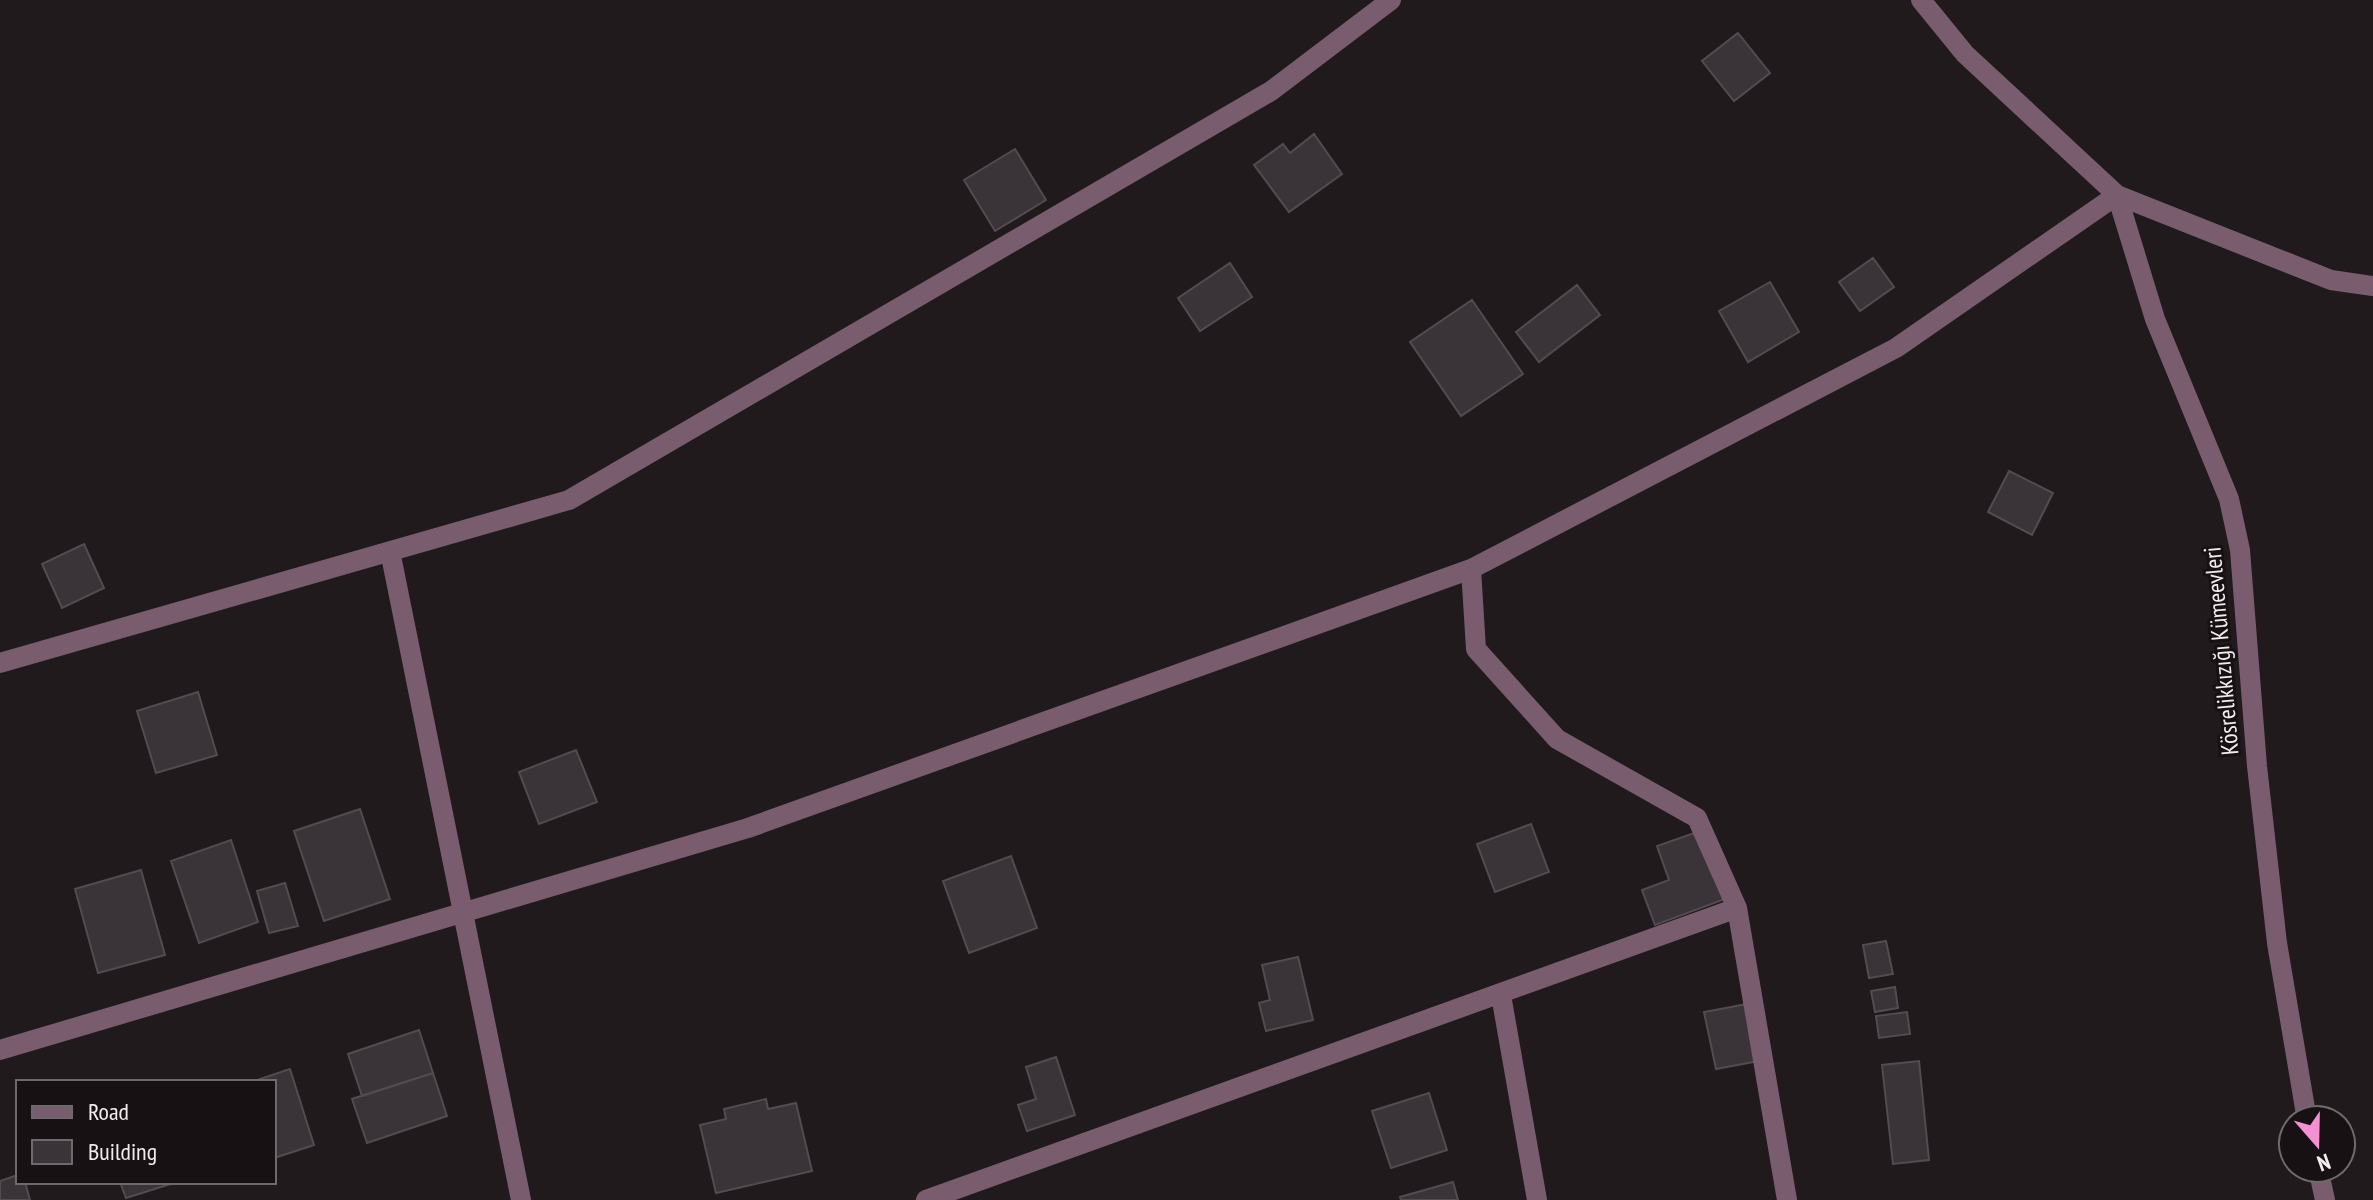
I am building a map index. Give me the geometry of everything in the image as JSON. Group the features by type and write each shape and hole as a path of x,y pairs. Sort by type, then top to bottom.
{"street":[{"path":"0,663 569,500 1271,91 1391,0"},
{"path":"1921,0 1965,54 2117,195 2331,280 2373,286"},
{"path":"0,1050 748,828 1471,569 1896,348 2117,195"},
{"name":"Kösrelikkızığı Kümeevleri","path":"2117,195 2155,319 2229,499 2240,550 2257,766 2277,943 2304,1104"},
{"path":"390,551 521,1200"},
{"path":"1471,569 1476,649 1557,739 1697,818 1737,908 1787,1200"},
{"path":"926,1200 1737,908"},
{"path":"1501,995 1537,1200"}],"building":[{"path":"1738,33 1770,73 1734,101 1702,61"},
{"path":"1314,134 1342,174 1289,212 1254,165 1283,144 1290,153"},
{"path":"1015,149 1046,200 995,231 964,180"},
{"path":"1873,258 1894,287 1860,311 1839,282"},
{"path":"1230,263 1252,297 1200,331 1178,298"},
{"path":"1770,282 1799,332 1748,362 1719,311"},
{"path":"1577,285 1600,315 1539,362 1516,332"},
{"path":"1472,300 1523,374 1461,416 1410,342"},
{"path":"2009,471 2053,493 2032,535 1988,512"},
{"path":"84,544 104,588 62,608 42,564"},
{"path":"198,692 217,755 156,773 137,711"},
{"path":"576,750 597,802 539,824 519,772"},
{"path":"360,809 390,899 324,921 294,831"},
{"path":"1531,824 1549,872 1495,892 1477,844"},
{"path":"1700,831 1725,899 1655,925 1642,890 1669,880 1657,846"},
{"path":"231,840 258,922 199,943 171,861"},
{"path":"1011,856 1037,928 969,953 943,881"},
{"path":"141,870 165,955 98,973 75,889"},
{"path":"285,883 298,926 269,933 257,891"},
{"path":"1886,941 1893,974 1869,978 1863,945"},
{"path":"1298,957 1313,1020 1266,1031 1259,1003 1270,1000 1262,965"},
{"path":"1895,987 1898,1008 1875,1012 1871,991"},
{"path":"1747,1004 1759,1061 1716,1069 1704,1012"},
{"path":"1907,1012 1910,1034 1879,1038 1876,1016"},
{"path":"419,1030 433,1073 362,1096 348,1054"},
{"path":"1056,1057 1075,1115 1027,1131 1018,1105 1036,1099 1026,1067"},
{"path":"1919,1061 1929,1160 1893,1164 1882,1065"},
{"path":"290,1069 314,1145 276,1157 276,1080 257,1080"},
{"path":"433,1073 447,1116 367,1143 352,1099"},
{"path":"1429,1093 1447,1150 1391,1168 1372,1111"},
{"path":"766,1099 768,1109 796,1103 812,1171 716,1193 700,1125 726,1119 724,1109"},
{"path":"16,1176 16,1184 26,1184 30,1200 0,1200 0,1181"},
{"path":"1453,1182 1458,1200 1401,1200 1400,1197"},
{"path":"121,1184 171,1184 126,1198"}]}
